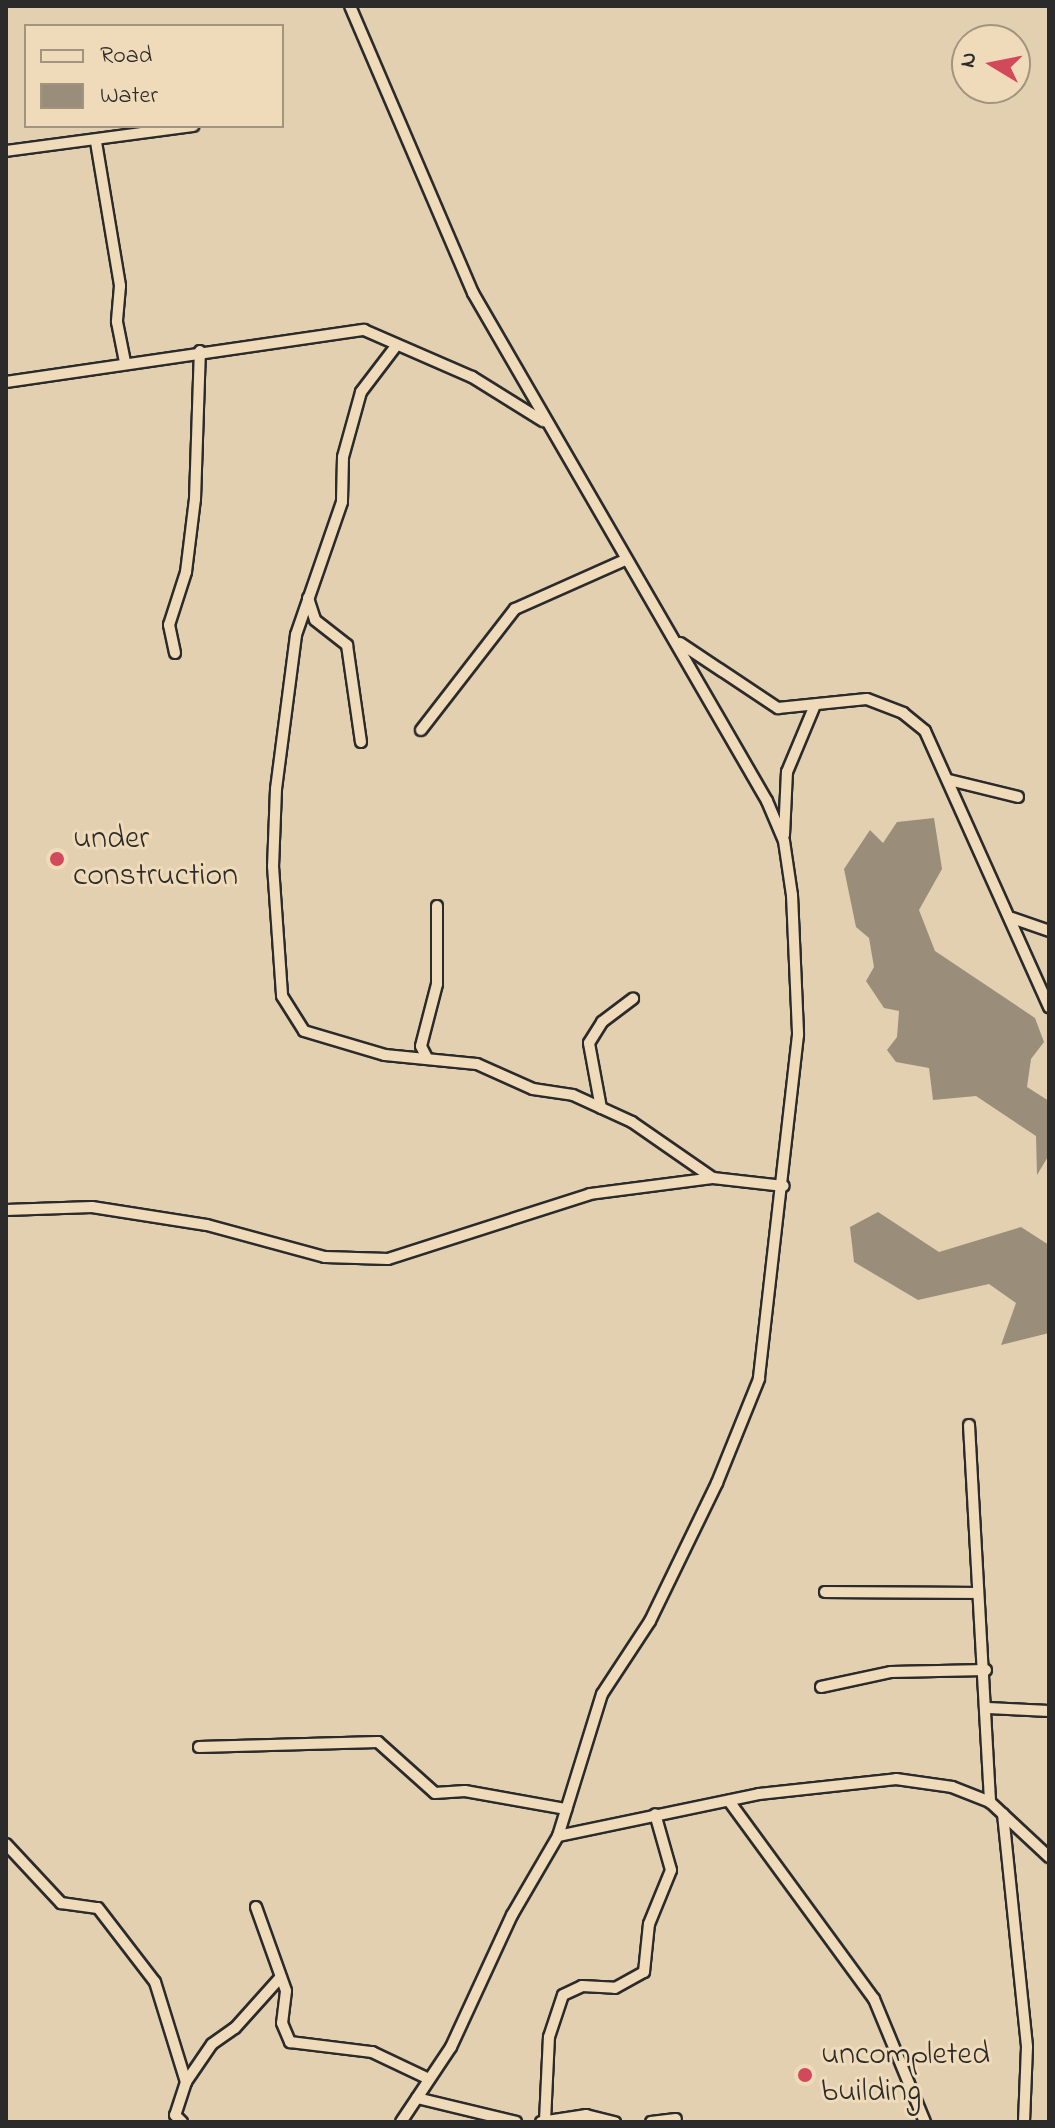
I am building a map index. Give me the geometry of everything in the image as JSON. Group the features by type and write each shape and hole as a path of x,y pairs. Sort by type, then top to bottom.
{"street":[{"path":"350,6 473,293 625,560 675,640 784,841"},
{"path":"6,151 96,142 181,128"},
{"path":"96,142 120,286 125,362"},
{"path":"6,382 200,351 364,330 380,333 396,346 472,377 545,422"},
{"path":"396,346 357,403 343,457 342,502 294,645 276,789 273,866 282,996 304,1031 385,1055 477,1064 601,1108 669,1144 713,1178"},
{"path":"175,653 169,625 186,572 193,514 200,351"},
{"path":"421,730 515,609 625,560"},
{"path":"308,598 315,620 347,645 361,742"},
{"path":"675,640 778,708 867,699 903,713 925,731 1012,918 1049,1007"},
{"path":"401,2122 429,2079 558,1836 602,1694 650,1621 717,1483 759,1379 784,1186 798,1035 784,841 787,772 815,705"},
{"path":"949,780 1018,797"},
{"path":"427,1058 421,1046 437,984 437,906"},
{"path":"1012,918 1049,931"},
{"path":"601,1108 589,1043 602,1022 633,999"},
{"path":"6,1210 92,1207 207,1225 325,1257 388,1259 590,1194 713,1178 784,1186"},
{"path":"969,1425 978,1593 986,1670 990,1802"},
{"path":"825,1592 978,1593"},
{"path":"821,1687 891,1672 986,1670"},
{"path":"988,1708 1049,1711"},
{"path":"199,1747 378,1742 435,1793 465,1791 566,1809"},
{"path":"558,1836 624,1827 655,1814 729,1801 896,1779 952,1787 990,1802 1049,1857"},
{"path":"729,1801 874,1999 925,2122"},
{"path":"1003,1813 1026,2032 1024,2122"},
{"path":"615,2122 586,2115 542,2121 549,2037 563,1995 582,1986 615,1988 644,1972 649,1924 671,1870 655,1814"},
{"path":"6,1844 61,1903 98,1908 147,1969 162,1997 186,2082"},
{"path":"256,1907 279,1979 286,1991 282,2023 290,2042 372,2052 429,2079"},
{"path":"182,2122 175,2115 186,2082 212,2044 235,2028 279,1979"},
{"path":"417,2098 516,2122"},
{"path":"651,2122 676,2119"}],"water":[{"path":"934,818 942,869 919,910 935,951 1035,1018 1044,1042 1031,1059 1027,1087 1049,1101 1049,1155 1037,1175 1036,1136 976,1096 933,1100 929,1068 896,1062 887,1050 897,1037 899,1011 884,1008 866,981 874,967 869,938 856,927 844,869 870,830 883,843 897,822"},
{"path":"878,1212 939,1252 1021,1227 1049,1245 1049,1333 1001,1345 1016,1303 989,1284 918,1300 854,1262 850,1227"}],"place":[{"name":"under construction","path":"57,859"},
{"name":"uncompleted building","path":"805,2075"}]}
